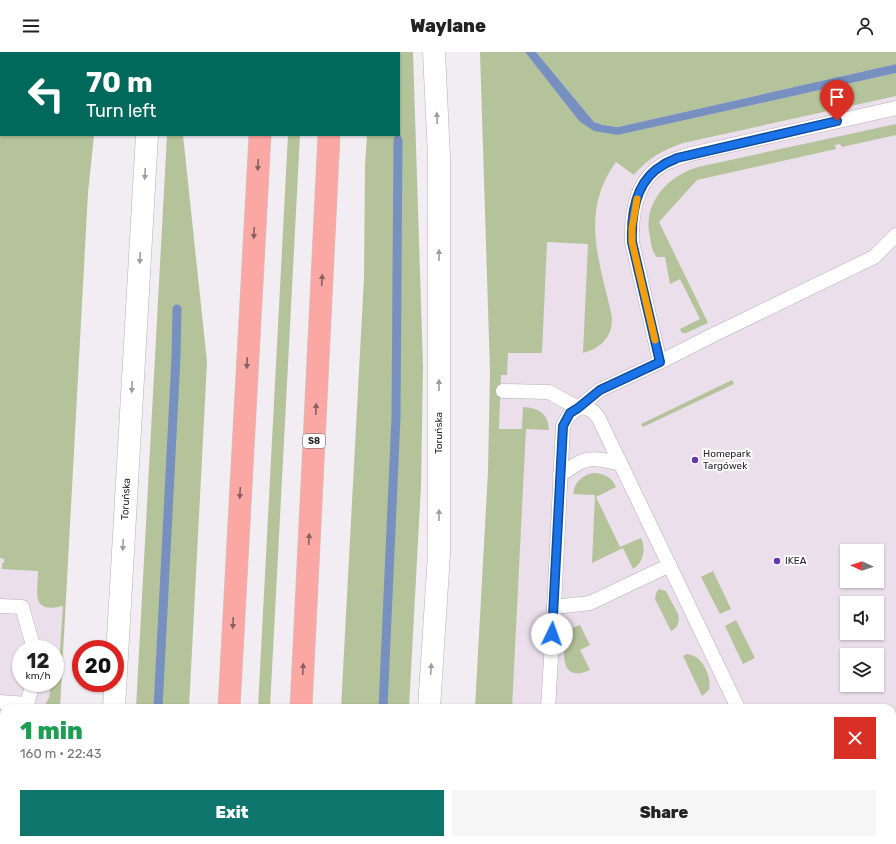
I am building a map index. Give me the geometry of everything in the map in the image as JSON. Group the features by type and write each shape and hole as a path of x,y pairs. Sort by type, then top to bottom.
{"highway":[{"path":"228,704 260,136"},
{"name":"S8","path":"301,704 329,136"}],"main road":[{"name":"Toruńska","path":"429,704 440,554 439,157 434,52"},
{"name":"Toruńska","path":"114,704 147,136"}],"lane":[{"path":"660,362 632,242 634,211 637,198 642,186 650,176 662,165 691,154 896,108"},
{"path":"548,704 563,426 570,413 600,390 874,257 896,235"},
{"path":"503,391 549,392 578,408 592,409 598,417 736,704"},
{"path":"560,475 587,460 598,459 621,464"},
{"path":"554,607 590,603 670,565"},
{"path":"0,606 22,607 31,640"},
{"path":"27,704 30,692"},
{"path":"0,702 13,704"}],"shaded area":[{"name":"Homepark Targówek","path":"511,52 896,52 896,704 483,704"},
{"path":"84,262 64,640 12,640 12,692 61,692 60,704 0,704 0,281"}],"green space":[{"path":"400,52 413,52 423,366 421,486 409,704 341,704 364,278 365,165 367,136 400,136"},
{"path":"480,52 525,52 579,121 618,135 896,73 896,96 683,143 656,155 634,175 616,162 605,181 598,200 595,219 598,257 612,317 612,324 605,341 589,351 583,353 588,244 547,242 542,353 508,353 507,375 501,375 499,429 522,429 523,407 542,412 547,419 549,430 526,429 512,704 475,704 488,471 490,372"},
{"path":"536,52 896,52 896,64 618,127 594,122"},
{"path":"896,124 896,135 842,147 840,144 835,145 836,149 697,180 659,222 708,323 686,333 682,333 680,329 700,319 680,279 670,284 665,257 657,257 655,255 648,225 653,203 667,184 676,177 698,167"},
{"path":"0,136 94,136 88,193 64,640 61,640 63,606 52,608 45,607 38,600 38,571 2,569 2,563 4,563 4,559 0,558"},
{"path":"167,136 183,136 207,362 189,704 136,704"},
{"path":"288,136 300,136 270,704 258,704"},
{"path":"732,380 734,384 643,427 641,424"},
{"path":"593,473 607,476 616,487 596,497 620,547 641,538 643,542 644,551 642,559 633,569 623,548 592,563 595,495 573,494 575,486 579,480"},
{"path":"713,571 731,609 720,614 701,577"},
{"path":"659,589 666,591 678,614 678,624 671,631 655,599 656,593"},
{"path":"736,620 755,658 743,664 725,626"},
{"path":"580,625 590,645 580,650 590,670 580,673 573,673 566,665 564,658 566,635 574,627"},
{"path":"687,654 697,658 705,667 710,684 709,690 702,696 683,656"},
{"path":"50,692 61,692 60,704 45,704 49,698"}],"water":[{"path":"525,52 536,52 594,122 618,127 896,64 896,73 618,135 594,131 579,121"}],"waterway":[{"path":"383,704 396,417 398,140"},
{"path":"158,704 176,357 177,309"}],"slow traffic":[{"path":"637,199 632,228 632,242 655,340"}],"place":[{"name":"Homepark Targówek","path":"695,460"},
{"name":"IKEA","path":"777,561"}],"route":[{"path":"552,634 563,426 566,418 573,410 578,408 600,390 660,362 632,242 634,211 642,186 662,165 677,158 837,121"}]}
